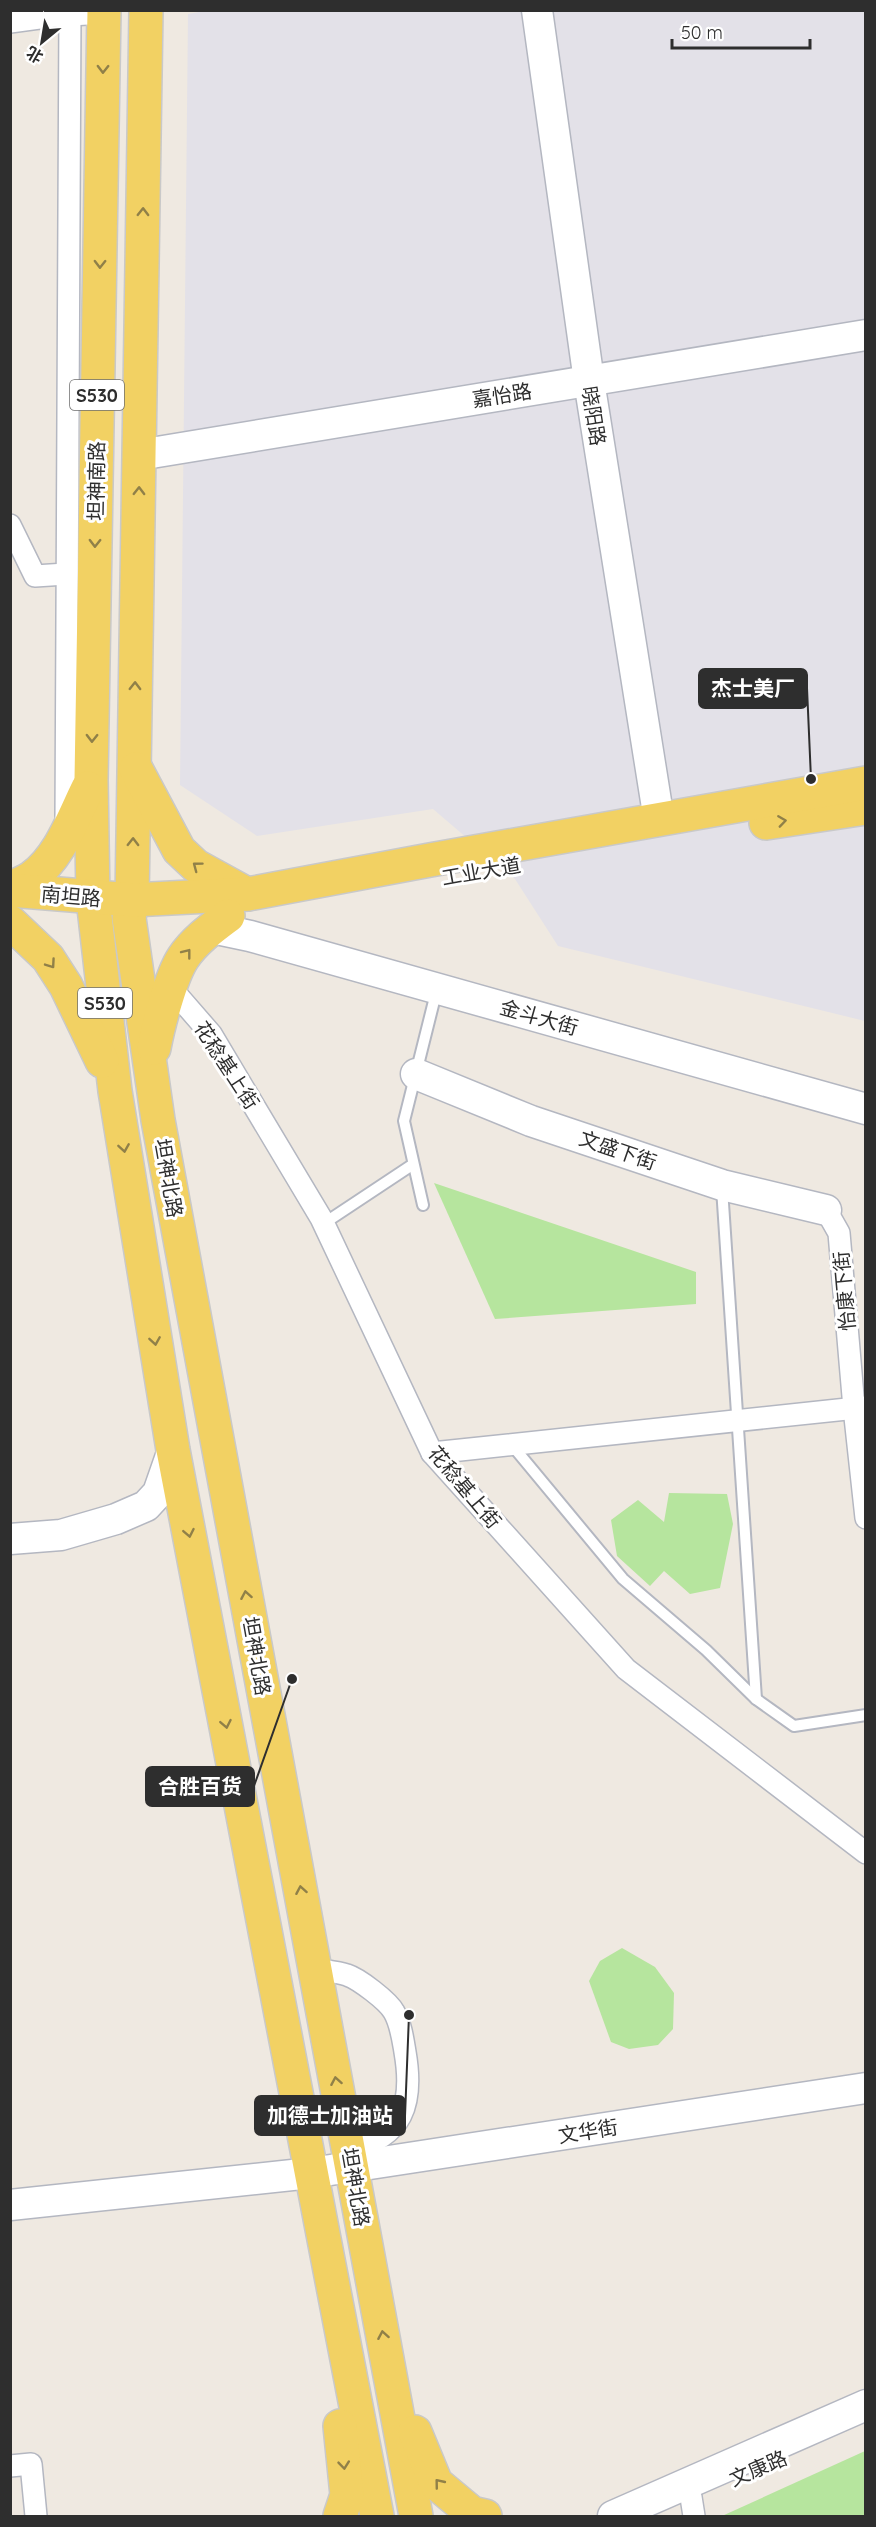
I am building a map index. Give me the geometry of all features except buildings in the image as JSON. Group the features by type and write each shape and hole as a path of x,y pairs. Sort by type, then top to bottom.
{"main road":[{"name":"S530","path":"130,909 146,10"},
{"name":"坦神南路","path":"94,907 91,780 104,12"},
{"path":"134,765 179,850 196,866 229,913 182,959 158,1024 151,1068"},
{"path":"10,889 32,878 49,861 66,834 91,780"},
{"name":"工业大道","path":"130,909 216,918 229,913 659,820 866,783"},
{"name":"工业大道","path":"229,913 666,838 866,808"},
{"name":"南坦路","path":"10,889 94,907"},
{"name":"南坦路","path":"10,909 94,907 130,909"},
{"name":"坦神北路","path":"94,907 115,1091 173,1450 377,2517"},
{"name":"坦神北路","path":"130,909 158,1120 416,2517"},
{"path":"10,922 48,958 66,986 115,1091"},
{"path":"340,2517 347,2495 339,2415 344,2343"},
{"path":"390,2372 436,2483 472,2513 485,2517"}],"street":[{"name":"晓阳路","path":"537,10 589,381 659,820"},
{"path":"10,22 70,13 104,12"},
{"path":"66,834 70,13"},
{"name":"嘉怡路","path":"139,455 866,335"},
{"path":"10,525 35,576 66,574"},
{"name":"金斗大街","path":"229,913 250,936 866,1109"},
{"name":"花稔基上街","path":"171,988 211,1034 323,1224 432,1453 626,1669 866,1853"},
{"name":"文盛下街","path":"416,1074 531,1120 722,1185 826,1210"},
{"name":"怡康下街","path":"826,1210 839,1233 860,1407 866,1518"},
{"path":"432,1453 860,1407"},
{"path":"10,1539 61,1535 116,1519 146,1506 158,1494 173,1450"},
{"path":"315,1969 349,1976 379,1996 394,2012 402,2035 409,2082 408,2099 398,2120 386,2133 350,2159"},
{"name":"文华街","path":"10,2205 311,2173 350,2159 866,2088"},
{"path":"613,2517 866,2405"},
{"name":"文康路","path":"651,2517 693,2507 866,2422"},
{"path":"10,2466 31,2464 36,2517"}],"lane":[{"path":"423,1205 412,1165 404,1121 437,988"},
{"path":"323,1224 412,1165"},
{"path":"722,1185 756,1699"},
{"path":"511,1444 623,1579 706,1650 756,1699 794,1726 866,1715"}],"shaded area":[{"path":"210,10 865,11 865,1021 558,946 515,879 433,809 257,836 180,785 188,14"}],"green space":[{"path":"434,1183 696,1272 696,1304 495,1319"},
{"path":"669,1493 727,1494 733,1524 720,1588 690,1594 664,1571 650,1586 617,1556 611,1520 638,1500 664,1522"},
{"path":"622,1948 655,1967 674,1993 673,2029 658,2045 629,2049 611,2042 589,1981 600,1961"},
{"path":"865,2451 865,2516 722,2516"}],"place":[{"name":"杰士美厂","path":"811,779"},
{"name":"合胜百货","path":"292,1679"},
{"name":"加德士加油站","path":"409,2015"}]}
